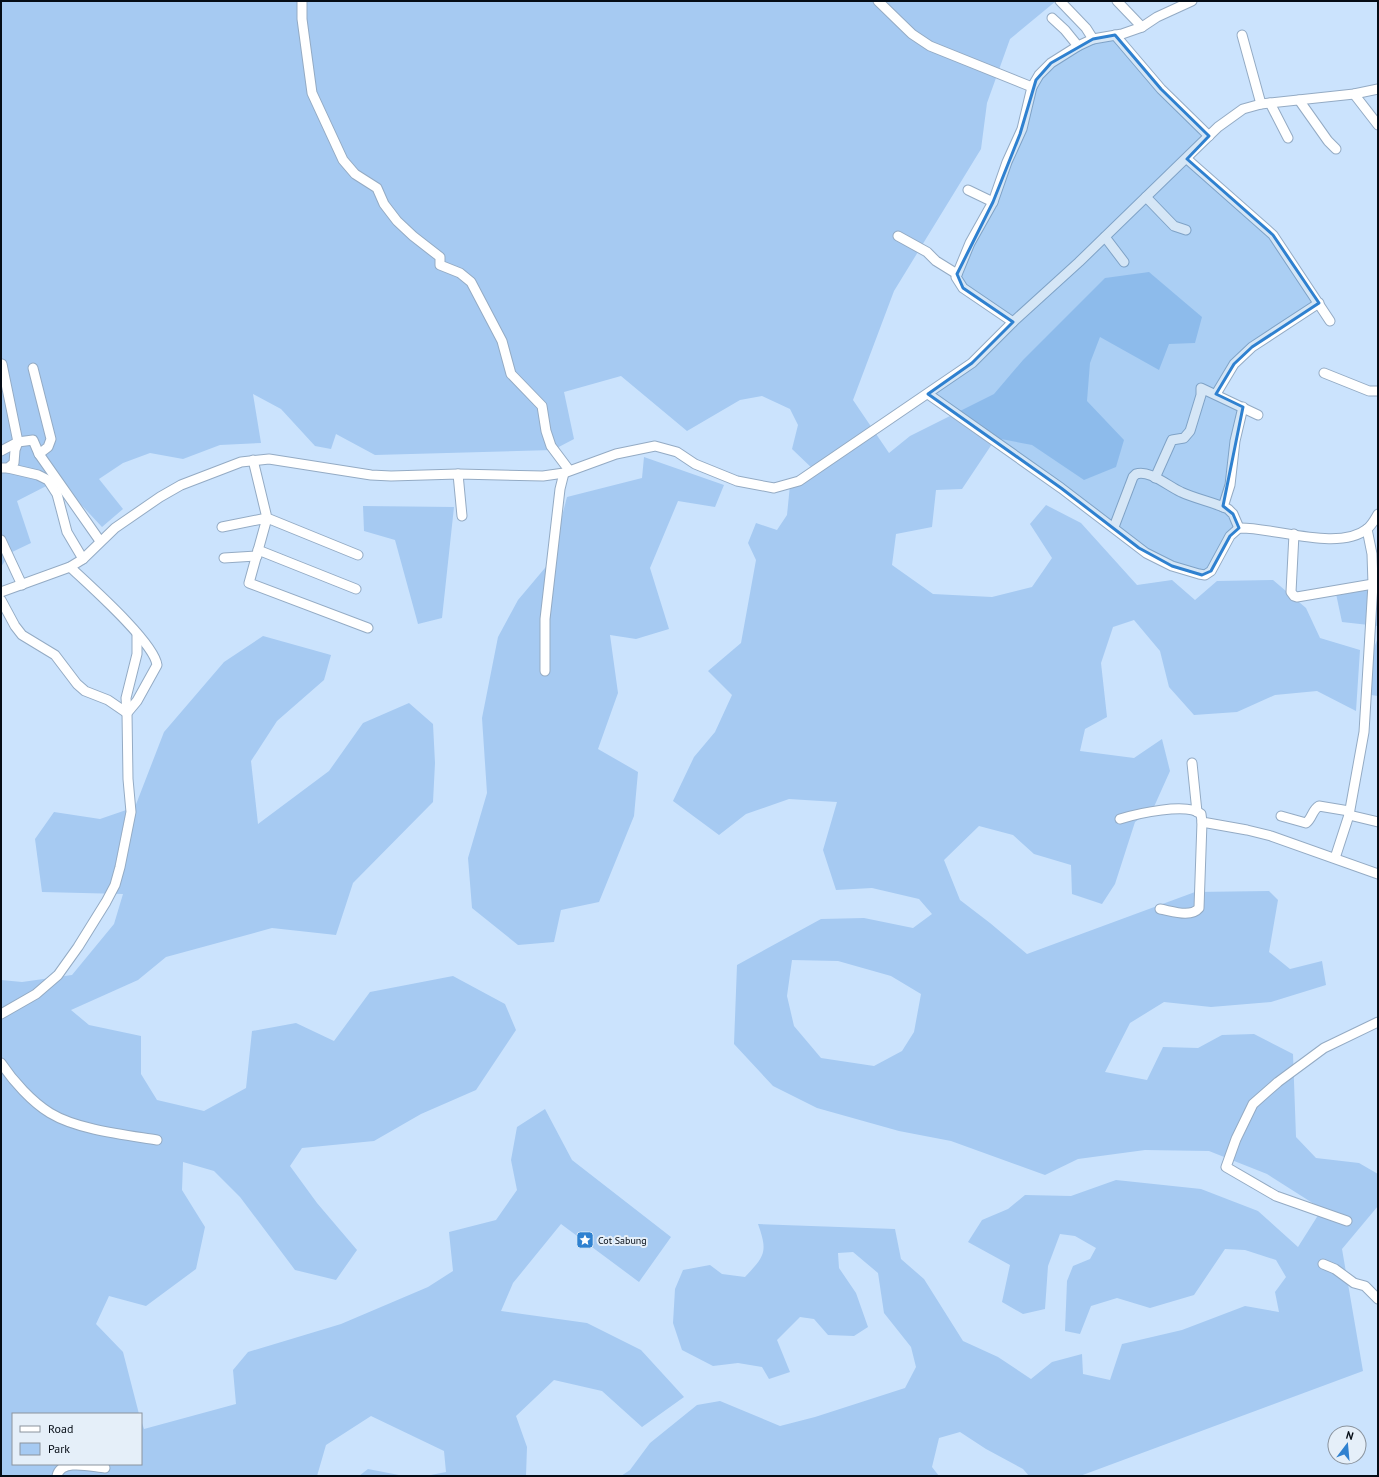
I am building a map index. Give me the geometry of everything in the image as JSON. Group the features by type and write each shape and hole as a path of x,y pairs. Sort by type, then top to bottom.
{"street":[{"path":"302,1 302,19 312,93 343,160 355,174 377,188 384,204 397,221 413,236 440,257 440,265 460,273 471,282 502,341 511,374 542,406 546,432 551,446 567,471"},
{"path":"878,1 912,34 930,46 1032,87"},
{"path":"1060,1 1086,28 1093,39"},
{"path":"1117,1 1142,27"},
{"path":"1013,322 963,288 957,280 957,274 970,244 993,202 1007,162 1022,129 1032,87 1039,75 1051,63 1078,46 1093,39 1115,35 1142,27 1162,14 1192,1"},
{"path":"1052,18 1065,30 1078,46"},
{"path":"1242,34 1266,104 1288,138"},
{"path":"1115,35 1161,89 1209,136"},
{"path":"1,592 70,567 83,558 115,528 160,496 181,485 240,462 253,460 286,461 371,474 411,476 458,474 543,476 567,471 609,456 654,446 677,452 695,464 737,481 774,488 799,481 972,363 1013,322 1105,238 1209,136 1235,114 1243,109 1266,104 1354,94 1378,89"},
{"path":"1354,94 1378,125"},
{"path":"1300,100 1328,141 1336,149"},
{"path":"1187,158 1273,235 1330,321"},
{"path":"968,190 993,202"},
{"path":"1146,197 1174,226 1186,230"},
{"path":"898,236 927,252 936,261 957,274"},
{"path":"1105,238 1124,262"},
{"path":"1216,394 1234,364 1252,347 1319,303"},
{"path":"2,364 3,382 18,442 15,450 14,463 4,468"},
{"path":"34,368 51,439 48,447 39,454"},
{"path":"1324,372 1369,391 1378,391"},
{"path":"1155,478 1172,440 1184,438 1190,431 1201,395 1200,389 1216,394 1258,415"},
{"path":"928,394 1055,483 1146,553 1172,566 1202,575 1211,571 1230,536 1239,528 1332,539 1352,536 1367,529 1378,514"},
{"path":"1223,507 1230,485 1234,441 1243,407"},
{"path":"1,451 18,442 33,440 39,454 100,542"},
{"path":"253,460 267,518 249,583 368,628"},
{"path":"4,468 38,475 48,480 57,494 67,532 83,558"},
{"path":"544,671 545,619 560,489 567,471"},
{"path":"1114,527 1136,474 1142,473 1181,492 1223,507 1233,514 1239,528"},
{"path":"458,474 462,516"},
{"path":"222,527 267,518 358,555"},
{"path":"1335,858 1349,813 1364,732 1372,584 1372,554 1367,529"},
{"path":"1294,534 1291,592 1294,596 1297,597 1328,593 1372,584"},
{"path":"1,540 22,585"},
{"path":"224,558 258,553 356,589"},
{"path":"70,567 100,594 137,634 151,652 157,665 137,701 127,713"},
{"path":"1,600 15,626 22,635 55,655 77,684 85,691 108,700 127,713"},
{"path":"1,1014 36,994 58,975 78,947 115,885 131,812 128,779 126,698 137,654 137,634"},
{"path":"1192,763 1197,812"},
{"path":"1281,816 1306,823 1309,821 1315,808 1319,806 1378,822"},
{"path":"1120,818 1152,810 1197,812 1201,814 1199,908 1190,914 1160,909"},
{"path":"1202,822 1271,836 1378,874"},
{"path":"1347,1221 1276,1196 1226,1167 1236,1139 1253,1104 1278,1082 1324,1048 1378,1022"},
{"path":"1,1063 33,1098 51,1114 87,1127 157,1140"},
{"path":"1323,1264 1335,1269 1354,1283 1365,1286 1378,1299"},
{"path":"57,1476 60,1469 74,1465 106,1468"}],"highlighted area":[{"path":"1115,35 1161,89 1209,136 1187,159 1273,235 1319,303 1252,347 1234,364 1216,394 1243,407 1223,506 1233,514 1239,528 1230,536 1211,571 1202,575 1172,566 1139,548 1061,488 928,394 972,363 1013,322 963,288 957,274 993,202 1020,134 1036,80 1051,63 1093,39"}],"green space":[{"path":"1,1 1056,1 1010,39 987,103 981,149 894,291 853,400 889,453 910,436 994,394 1023,360 1105,278 1149,272 1202,317 1195,343 1169,344 1159,370 1100,337 1090,363 1087,401 1124,440 1116,467 1084,480 1032,445 996,438 962,489 936,490 932,527 896,534 892,565 933,594 992,597 1032,587 1052,558 1030,524 1046,505 1081,523 1137,585 1172,580 1195,600 1217,581 1273,580 1306,608 1320,638 1360,650 1356,711 1317,691 1275,695 1237,712 1194,715 1169,687 1160,651 1134,620 1113,627 1101,663 1107,717 1085,729 1080,751 1134,758 1162,739 1170,771 1153,809 1135,822 1115,884 1102,904 1072,894 1071,865 1034,854 1013,835 979,826 944,860 960,900 1027,954 1195,892 1269,891 1278,900 1269,952 1290,969 1322,961 1326,985 1271,1002 1211,1007 1164,1002 1130,1023 1105,1072 1147,1080 1163,1047 1198,1048 1222,1035 1254,1034 1293,1054 1296,1137 1316,1158 1359,1163 1378,1174 1378,1206 1342,1249 1363,1371 1080,1476 1029,1476 1023,1469 986,1449 960,1432 939,1438 932,1467 939,1476 621,1476 630,1470 650,1443 697,1405 720,1401 780,1426 815,1417 905,1388 916,1367 911,1347 884,1313 878,1273 853,1252 838,1253 839,1268 856,1293 868,1327 854,1336 828,1335 814,1319 800,1317 777,1340 790,1372 769,1379 762,1367 738,1363 713,1366 682,1350 673,1323 675,1289 683,1270 710,1265 722,1274 745,1277 757,1264 763,1253 763,1241 758,1224 895,1229 901,1259 924,1279 963,1341 998,1357 1031,1379 1052,1362 1082,1354 1083,1374 1110,1380 1122,1344 1182,1330 1245,1306 1279,1312 1275,1292 1286,1277 1276,1260 1245,1250 1225,1249 1194,1295 1150,1308 1117,1298 1091,1306 1080,1334 1065,1331 1067,1281 1073,1266 1090,1259 1096,1248 1075,1236 1060,1234 1048,1266 1045,1309 1023,1314 1002,1302 1010,1265 968,1242 982,1220 1008,1209 1025,1195 1071,1196 1116,1180 1201,1189 1258,1211 1298,1247 1322,1209 1267,1174 1209,1151 1145,1150 1078,1159 1045,1175 951,1141 899,1131 817,1108 773,1086 734,1044 737,965 821,919 864,918 913,928 932,914 919,899 872,888 836,890 823,850 837,802 789,799 746,814 719,835 673,801 694,757 715,732 732,695 708,671 741,643 756,560 748,543 756,523 777,530 787,515 790,485 815,471 792,449 798,425 790,409 762,396 740,400 687,431 621,376 564,392 574,439 553,450 375,455 336,434 331,449 315,446 281,409 253,394 261,443 220,445 183,459 150,453 123,463 99,479 123,509 102,527 58,480 17,501 31,543 10,553 1,567","holes":["792,960 838,961 891,976 921,994 914,1032 902,1051 874,1066 821,1058 794,1026 787,996"]},
{"path":"644,457 724,485 715,507 678,501 650,568 669,629 636,639 610,635 618,693 598,749 638,772 634,816 599,902 561,910 554,942 518,945 472,908 468,858 487,793 482,718 498,637 518,600 550,562 567,497 642,478"},
{"path":"363,506 454,507 442,618 418,624 395,540 364,531"},
{"path":"1378,580 1378,626 1342,622 1335,589"},
{"path":"263,636 331,655 324,680 277,721 251,761 258,824 329,771 363,723 409,703 433,724 435,763 433,802 353,883 336,935 272,928 166,957 138,980 71,1010 89,1025 141,1036 141,1074 157,1100 204,1111 246,1088 252,1031 296,1023 334,1041 370,992 453,976 505,1004 516,1030 476,1090 421,1114 374,1141 302,1148 290,1166 317,1203 357,1250 336,1280 295,1270 240,1197 214,1171 183,1162 182,1190 205,1227 196,1269 146,1306 109,1296 96,1324 123,1352 139,1413 12,1413 12,1465 142,1465 142,1423 144,1429 236,1404 233,1370 248,1352 341,1324 428,1287 453,1271 449,1232 496,1220 517,1190 511,1160 517,1127 545,1109 572,1160 671,1237 639,1282 561,1224 513,1283 501,1311 587,1323 641,1350 684,1397 642,1427 602,1391 554,1380 516,1416 527,1447 526,1476 426,1476 446,1472 444,1451 371,1416 326,1445 317,1476 1,1476 1,980 22,982 72,975 114,924 123,894 42,892 35,839 54,812 100,819 135,807 164,732 224,662"},
{"path":"1378,637 1378,696 1371,695 1372,654"},
{"path":"368,1469 404,1476 359,1476"}],"place":[{"name":"Cot Sabung","path":"585,1240"}]}
